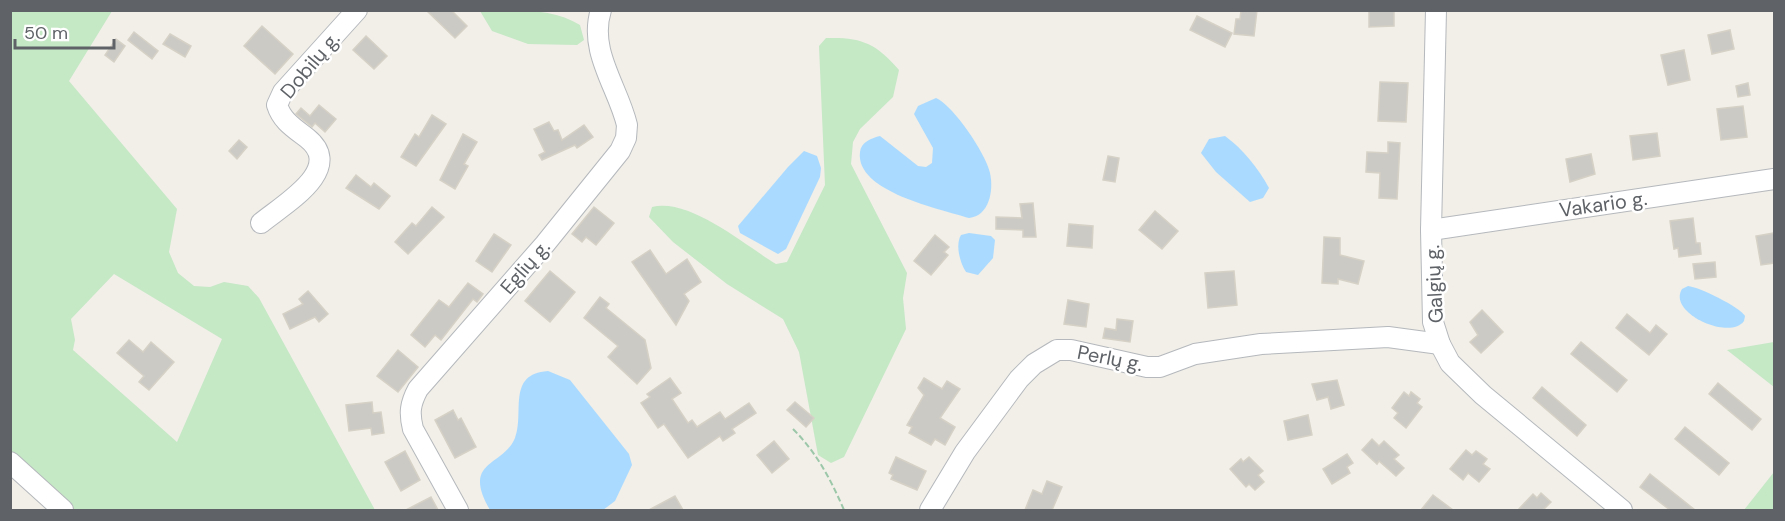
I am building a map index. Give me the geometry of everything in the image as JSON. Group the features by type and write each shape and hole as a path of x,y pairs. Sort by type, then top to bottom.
{"street":[{"name":"Dobilų g.","path":"261,223 313,180 320,168 321,155 316,146 281,118 277,105 283,92 357,10"},
{"name":"Eglių g.","path":"458,510 413,429 410,415 411,402 418,389 545,244 620,151 626,138 627,125 599,50 597,31 601,10"},
{"name":"Galgių g.","path":"1436,10 1431,230 1433,322 1440,344 1450,363 1476,389 1622,510"},
{"name":"Vakario g.","path":"1431,230 1774,179"},
{"name":"Perlų g.","path":"930,510 965,452 1020,379 1034,364 1057,351 1071,350 1147,367 1160,367 1195,354 1261,344 1388,337 1440,344"},
{"path":"10,462 63,510"}],"path":[{"path":"793,429 807,443 825,469 844,510"}],"green space":[{"path":"10,11 112,11 69,81 177,209 169,252 178,273 194,286 210,287 224,282 248,286 259,298 375,510 72,510 11,452","holes":["114,274 222,339 177,442 73,350 75,340 71,319"]},
{"path":"480,11 532,11 557,15 580,25 584,40 577,45 528,44 492,31"},
{"path":"826,38 867,43 883,53 899,70 893,97 860,129 853,142 851,164 907,273 903,298 906,329 844,457 831,463 818,455 799,352 783,319 727,284 673,242 649,217 652,207 667,206 683,209 716,225 776,264 787,262 825,185 819,46"},
{"path":"1774,342 1774,387 1727,350"},
{"path":"1774,472 1774,510 1744,510"}],"water":[{"path":"936,98 960,120 976,143 990,173 990,195 985,208 976,216 969,218 902,197 871,178 862,166 860,152 862,146 870,139 880,136 918,166 926,167 932,163 933,148 914,114 918,106"},
{"path":"1225,136 1244,153 1265,181 1269,188 1263,198 1250,202 1216,172 1201,153 1209,139"},
{"path":"804,151 817,156 821,168 820,177 786,249 778,254 740,233 738,226"},
{"path":"969,233 991,236 995,240 993,258 978,275 966,272 959,254 959,239 961,235"},
{"path":"1688,286 1710,294 1736,308 1745,316 1744,321 1737,326 1726,328 1702,322 1683,307 1680,298 1682,289"},
{"path":"548,371 570,380 629,454 632,465 615,501 603,510 490,510 482,494 480,482 482,473 509,447 515,438 520,396 527,379 535,374"}],"building":[{"path":"426,10 451,10 467,26 455,38"},
{"path":"1241,10 1257,10 1254,36 1234,34 1236,19 1240,19"},
{"path":"1369,10 1394,10 1394,26 1369,27"},
{"path":"1197,16 1232,33 1225,47 1190,30"},
{"path":"262,26 293,54 275,74 244,46"},
{"path":"1730,30 1734,49 1712,54 1708,35"},
{"path":"134,32 158,51 152,59 128,40"},
{"path":"170,34 191,46 185,57 163,44"},
{"path":"366,36 387,56 374,69 353,50"},
{"path":"116,39 125,46 114,62 105,55"},
{"path":"1684,50 1690,80 1668,85 1661,55"},
{"path":"1380,82 1408,83 1406,122 1378,121"},
{"path":"1748,83 1750,95 1738,97 1736,86"},
{"path":"319,105 336,119 325,132 315,123 312,127 296,114 301,108 310,116"},
{"path":"1743,106 1747,137 1721,140 1717,109"},
{"path":"432,115 446,124 416,166 401,157 415,134 419,137"},
{"path":"549,122 554,131 558,130 562,140 584,125 593,137 577,148 575,145 542,160 539,155 545,152 534,129"},
{"path":"1657,133 1660,156 1633,160 1630,136"},
{"path":"463,134 477,142 464,164 468,166 455,189 440,180"},
{"path":"239,140 247,147 237,159 229,151"},
{"path":"1388,142 1400,143 1397,199 1379,198 1380,173 1366,172 1367,152 1388,153"},
{"path":"1591,154 1595,174 1570,182 1566,159"},
{"path":"1108,156 1119,158 1115,182 1103,180"},
{"path":"356,175 371,187 374,183 390,196 379,209 346,188"},
{"path":"1033,203 1036,237 1023,237 1023,230 996,229 996,217 1022,218 1020,204"},
{"path":"432,207 444,217 408,254 395,242 412,223 416,226"},
{"path":"594,207 614,223 596,245 586,237 582,242 572,234"},
{"path":"1155,211 1178,231 1162,249 1139,230"},
{"path":"1693,218 1696,243 1700,243 1701,254 1679,257 1678,248 1674,249 1670,221"},
{"path":"1069,224 1093,226 1092,248 1067,246"},
{"path":"1774,233 1774,263 1761,265 1756,236"},
{"path":"494,234 511,245 492,272 476,261"},
{"path":"935,235 949,247 944,252 948,255 931,275 914,261"},
{"path":"1324,237 1340,238 1340,255 1364,261 1358,284 1338,279 1338,284 1322,283"},
{"path":"650,250 666,274 687,259 701,282 684,294 689,301 676,325 632,262"},
{"path":"1715,262 1716,277 1695,279 1693,264"},
{"path":"550,271 575,292 550,322 525,301"},
{"path":"1234,271 1237,305 1208,308 1205,273"},
{"path":"468,283 483,294 477,302 473,299 441,340 435,335 425,347 411,335 439,300 449,307"},
{"path":"308,291 328,314 319,322 315,317 290,329 283,314 303,304 299,299"},
{"path":"600,297 609,304 606,308 645,340 651,368 637,384 608,357 618,346 584,318"},
{"path":"1068,300 1089,304 1086,327 1064,324"},
{"path":"1482,310 1503,332 1481,353 1470,342 1478,335 1470,322"},
{"path":"1627,314 1650,333 1656,325 1667,334 1649,355 1616,328"},
{"path":"1117,319 1133,321 1130,342 1103,338 1105,328 1116,330"},
{"path":"129,340 143,352 151,342 174,362 149,390 139,382 144,376 117,353"},
{"path":"1581,342 1627,380 1617,392 1571,354"},
{"path":"398,350 418,367 398,392 377,376"},
{"path":"670,378 681,393 672,399 688,423 692,420 697,427 720,412 725,419 749,403 756,413 732,429 735,433 723,441 720,436 688,458 664,424 658,428 641,403 650,397 647,394"},
{"path":"924,378 942,389 947,381 960,389 940,418 955,427 945,445 935,439 931,445 909,433 912,427 907,425 924,395 918,388"},
{"path":"1337,380 1344,405 1331,409 1328,397 1317,400 1312,384"},
{"path":"1718,383 1761,419 1752,430 1709,394"},
{"path":"1542,387 1586,425 1577,436 1533,398"},
{"path":"1404,392 1409,396 1411,392 1420,399 1417,403 1422,407 1406,428 1394,418 1398,413 1392,408"},
{"path":"372,402 373,413 381,412 384,433 372,435 371,428 349,431 346,405"},
{"path":"795,402 814,418 806,427 787,410"},
{"path":"453,410 458,420 461,418 476,447 455,458 435,420"},
{"path":"1308,415 1312,435 1288,440 1284,421"},
{"path":"1685,427 1729,463 1719,475 1675,439"},
{"path":"1372,439 1379,446 1384,441 1399,455 1394,459 1404,468 1396,476 1379,461 1377,464 1362,450"},
{"path":"774,441 789,459 772,473 757,455"},
{"path":"1466,450 1472,455 1476,451 1487,459 1483,464 1490,469 1479,482 1468,473 1463,480 1450,469"},
{"path":"405,451 420,480 401,491 385,462"},
{"path":"1347,454 1353,463 1347,467 1350,473 1332,484 1323,469"},
{"path":"896,457 926,471 917,490 891,479 893,475 889,473"},
{"path":"1249,457 1263,471 1258,475 1264,482 1255,490 1249,484 1246,487 1230,469 1241,459 1243,462"},
{"path":"1650,474 1695,510 1670,510 1640,487"},
{"path":"1047,481 1062,487 1052,510 1025,510 1033,490 1042,494"},
{"path":"1541,493 1551,502 1543,510 1518,510 1533,494 1537,498"},
{"path":"1433,495 1453,510 1421,510"},
{"path":"675,496 683,510 649,510"},
{"path":"431,497 438,510 406,510"}]}
